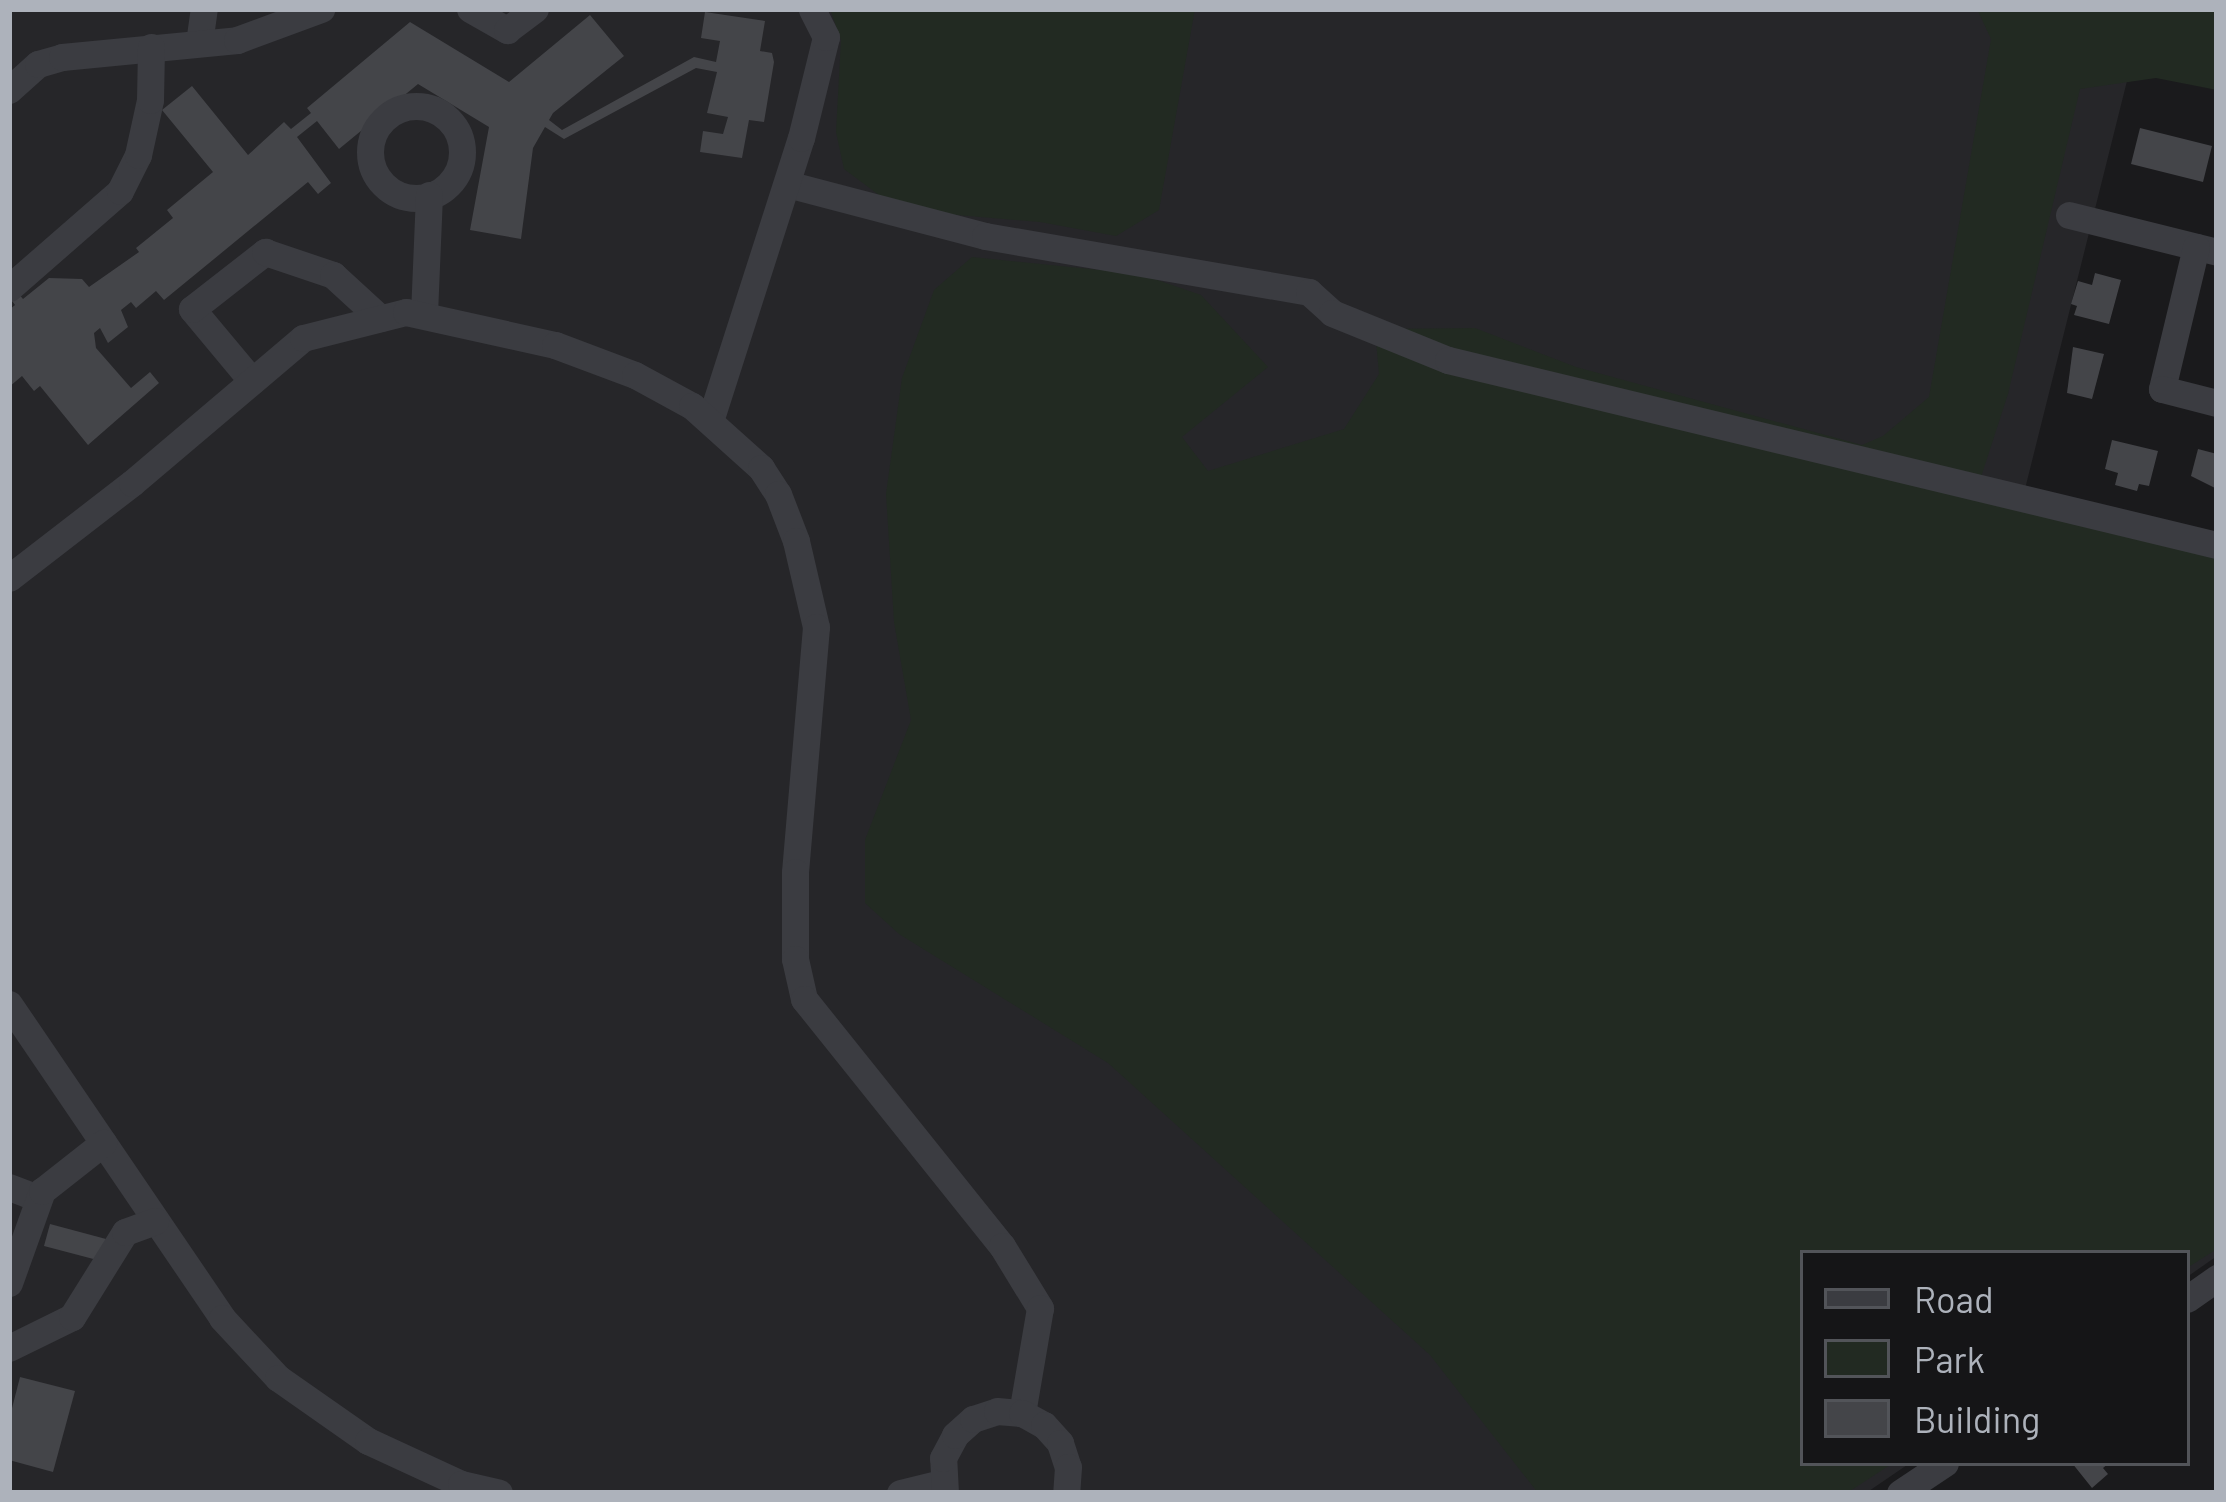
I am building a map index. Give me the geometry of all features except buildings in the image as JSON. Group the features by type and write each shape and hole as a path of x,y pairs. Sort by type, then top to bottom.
{"street":[{"path":"199,43 204,9"},
{"path":"9,90 38,64 85,52 237,40 292,14 320,9"},
{"path":"470,9 508,30 535,9"},
{"path":"710,421 787,184 826,37 812,9"},
{"path":"9,287 120,191 138,154 150,100 151,47"},
{"path":"787,184 985,236 1309,292 1332,313 1448,360 2217,545"},
{"path":"424,314 429,195"},
{"path":"2069,215 2206,249 2162,389 2217,403"},
{"path":"252,381 192,309 265,252 333,275 380,318"},
{"path":"9,578 303,338 380,318 424,314 575,352 635,375 710,421 761,468 778,494 796,541 816,627 795,872 795,958 804,999 1002,1246 1040,1307 1022,1413"},
{"path":"9,1004 222,1318 278,1378 368,1441 461,1484 499,1493"},
{"path":"9,1283 38,1198 104,1142"},
{"path":"9,1187 38,1198"},
{"path":"9,1348 72,1317 125,1232 155,1221"},
{"path":"2190,1297 2217,1279"},
{"path":"900,1493 943,1488 944,1458 964,1427 997,1411 1022,1413 1045,1424 1060,1444 1068,1467 1066,1493"},
{"path":"1911,1490 1941,1466"}],"shaded area":[{"path":"9,9 2145,9 2021,505 2217,534 2217,1256 2190,1275 2190,1250 1800,1250 1800,1466 1906,1466 1866,1493 9,1493"}],"green space":[{"path":"830,9 1195,9 1159,210 1116,236 1040,222 899,210 844,169 836,132 841,40"},
{"path":"1977,9 2217,9 2217,90 2156,78 2080,89 2008,394 1981,477 2217,556 2217,1249 2190,1266 2190,1250 1800,1250 1800,1466 1888,1466 1847,1493 1538,1493 1430,1355 1108,1063 899,934 865,903 865,840 911,720 894,622 886,494 902,378 934,290 972,257 1140,274 1201,295 1268,367 1182,437 1208,471 1344,429 1379,374 1375,329 1475,328 1576,367 1862,445 1883,436 1929,397 1991,39"}]}
